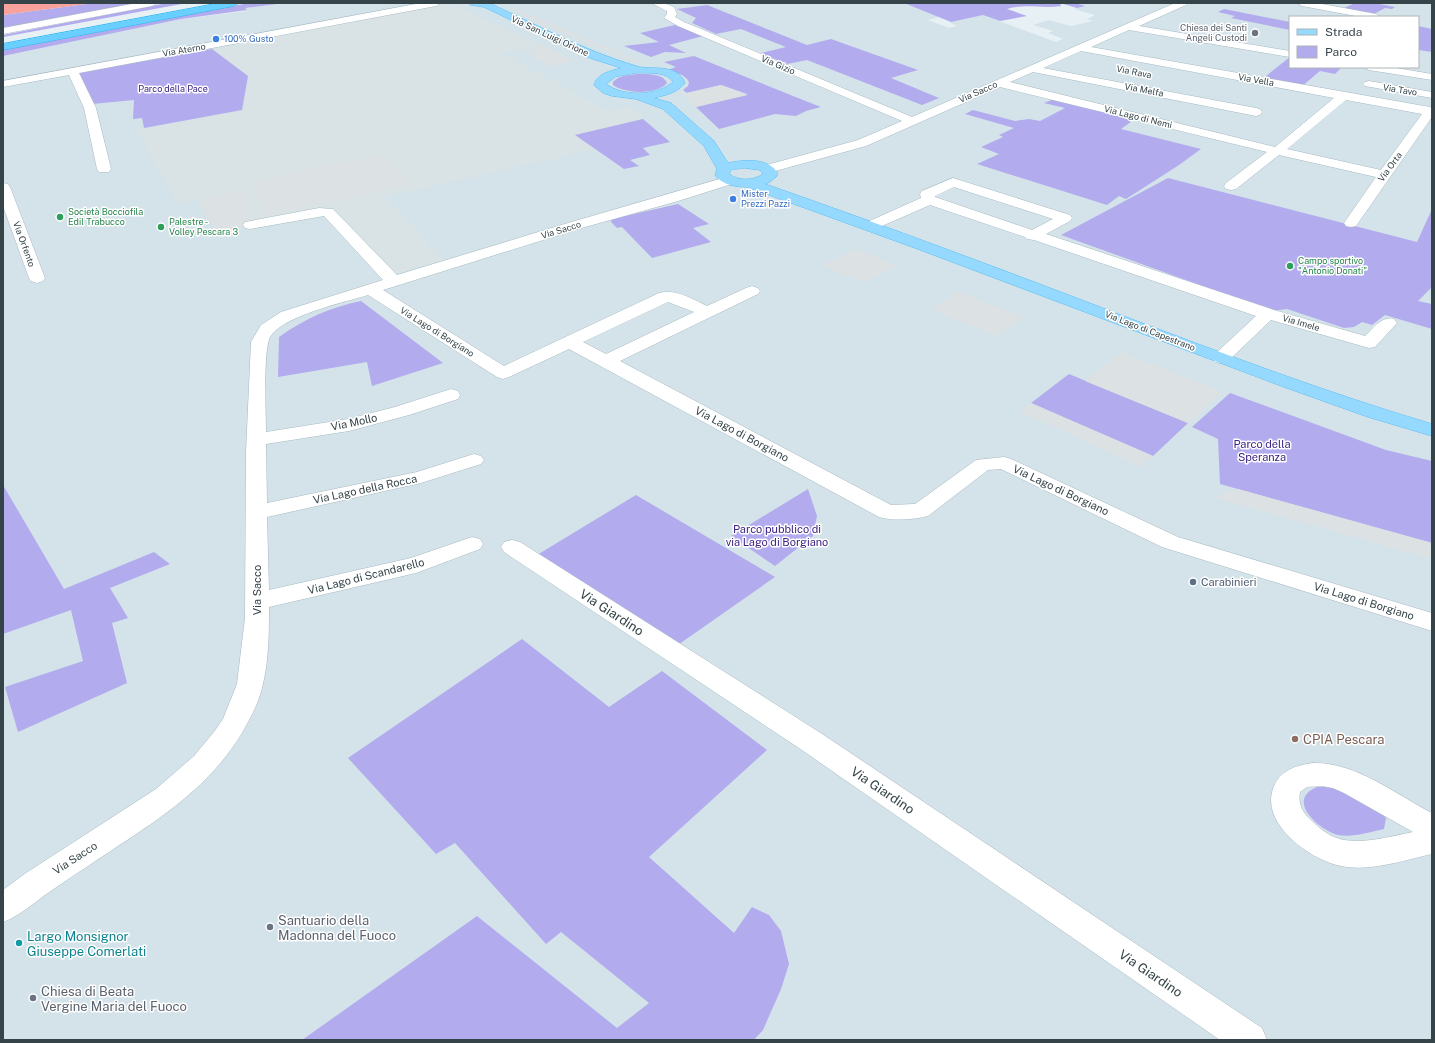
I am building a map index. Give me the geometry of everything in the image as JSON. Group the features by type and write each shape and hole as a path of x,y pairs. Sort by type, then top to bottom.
{"highway":[{"path":"3,42 213,3"},
{"path":"3,46 234,3"}],"main road":[{"name":"Via San Luigi Orione","path":"480,4 594,56 637,70"},
{"name":"Via San Luigi Orione","path":"594,56 603,65 605,70 605,77 601,81 600,85 603,88 615,93 632,96"},
{"path":"605,77 625,71 637,70 656,71 674,76 678,79 679,83 676,87 669,91 632,96"},
{"path":"667,106 666,100 669,91"},
{"path":"632,96 652,100 667,106 709,144 733,178"},
{"path":"709,144 752,164 767,174"},
{"path":"733,178 732,165 752,164"},
{"path":"733,178 767,174"},
{"name":"Via Lago di Capestrano","path":"767,174 771,184 788,196"},
{"name":"Via Lago di Capestrano","path":"733,178 870,226 1221,358 1330,397 1432,430"}],"street":[{"path":"3,31 152,3"},
{"name":"Via Aterno","path":"3,84 23,79 436,3"},
{"name":"Via Gizio","path":"656,3 671,10 672,14 669,18 681,24 912,121"},
{"name":"Via Sacco","path":"767,174 862,143 1183,3"},
{"path":"1302,3 1371,16"},
{"path":"1129,27 1289,54"},
{"name":"Via Vella","path":"1081,48 1431,112"},
{"path":"1276,62 1289,54"},
{"path":"1058,57 1081,62"},
{"path":"1375,68 1432,77"},
{"name":"Via Melfa","path":"1032,69 1256,112"},
{"path":"12,70 23,79"},
{"path":"72,70 90,108 104,169"},
{"path":"1252,79 1264,71"},
{"name":"Via Lago di Nemi","path":"999,83 1277,151 1384,175"},
{"name":"Via Tavo","path":"1369,84 1432,95"},
{"path":"1231,186 1277,151 1343,96"},
{"name":"Via Orta","path":"1351,223 1384,175 1431,112"},
{"name":"Via Sacco","path":"3,908 31,887 166,798 187,781 212,756 224,741 247,695 252,678 258,601 256,440 258,345 265,332 272,324 287,316 370,289 573,226 673,198 733,178"},
{"path":"929,200 927,194 953,182 1065,218 1032,236"},
{"name":"Via Orfento","path":"3,187 37,278"},
{"path":"870,226 929,200 1032,236 1268,314"},
{"path":"250,225 319,212 328,212 394,282"},
{"name":"Via Lago di Borgiano","path":"370,289 503,373 665,297 674,297 707,312"},
{"path":"606,361 752,291"},
{"name":"Via Imele","path":"1221,358 1268,314 1368,343 1388,323"},
{"name":"Via Lago di Borgiano","path":"570,342 887,512 920,511 983,464 1004,463 1170,542 1432,622"},
{"name":"Via Mollo","path":"256,440 348,424 402,411 451,395"},
{"name":"Via Lago della Rocca","path":"256,512 421,477 474,460"},
{"name":"Via Lago di Scandarello","path":"258,601 416,565 472,544"},
{"name":"Via Giardino","path":"512,546 809,740 1250,1040"},
{"path":"1432,828 1364,790 1328,776 1305,775 1293,781 1285,792 1284,800 1286,809 1291,819 1300,830 1321,845 1340,852 1354,854 1367,853 1432,841"},
{"name":"Via Sacco","path":"3,898 31,887"}],"shaded area":[{"path":"94,3 3,15 3,4"},
{"path":"285,3 904,3 940,17 928,20 949,28 957,26 949,22 983,15 1056,42 1063,39 1048,33 1053,31 1033,25 1049,20 1071,26 1093,21 1087,19 1095,15 1074,9 1084,6 1075,3 1432,3 1432,1040 3,1040 3,56 181,19 247,11 245,8"},
{"path":"451,3 540,45 502,54 608,110 630,106 643,119 576,135 595,148 384,197 443,259 396,273 333,207 250,223 245,191 177,203 136,130 242,110 248,76 212,49"},
{"path":"516,9 642,62 636,63 512,10"},
{"path":"541,45 574,61 551,66 527,54 535,53 530,50 536,49 534,47"},
{"path":"721,85 748,95 696,107 682,94"},
{"path":"381,154 413,184 268,215 250,182"},
{"path":"245,191 250,226 216,232 198,199"},
{"path":"855,249 897,266 864,283 822,265"},
{"path":"958,292 1024,317 997,336 930,309"},
{"path":"1122,352 1223,392 1188,423 1085,381"},
{"path":"1031,403 1153,456 1141,467 1019,411"},
{"path":"1238,489 1432,543 1432,559 1212,497"}],"green space":[{"path":"94,3 142,3 3,30 3,15"},
{"path":"167,3 187,3 3,37 3,35"},
{"path":"249,3 285,3 181,19 3,56 3,50"},
{"path":"904,3 1060,3 1061,6 1014,7 1007,9 1027,16 1000,21 983,15 951,22"},
{"path":"1060,3 1075,3 1085,6 1077,8"},
{"path":"1355,3 1380,3 1379,4 1395,7 1392,9 1385,8 1372,15 1342,9"},
{"path":"707,5 807,45 831,39 918,70 891,78 939,98 922,105 807,60 787,64 761,53 786,47 741,29 716,34 692,23 696,18 677,9"},
{"path":"1224,9 1289,22 1289,30 1231,18 1235,16 1218,12"},
{"path":"675,25 703,36 669,45 686,53 665,52 651,57 624,46 659,42 640,33"},
{"path":"1419,26 1432,29 1432,52 1419,50"},
{"name":"Parco della Pace","path":"212,49 248,76 242,110 144,128 142,118 133,119 134,100 92,104 75,73"},
{"path":"694,56 821,107 806,111 796,116 775,114 719,129 696,107 747,94 721,85 687,93 683,90 688,86 689,82 687,79 682,75 668,70 676,67 664,62"},
{"path":"1289,58 1289,68 1341,68 1335,74 1320,71 1301,87 1261,80"},
{"path":"638,74 650,74 662,77 667,83 656,90 641,92 625,90 613,85 613,82 618,78"},
{"path":"1054,99 1135,119 1121,129 1201,149 1126,199 1119,196 1107,205 977,164 999,154 981,147 1003,137 999,135 1014,128 965,114 973,110 1015,121 1029,119 1040,121 1065,108 1044,103"},
{"path":"643,119 670,142 643,148 650,155 630,160 639,166 624,169 575,135"},
{"name":"Campo sportivo \"Antonio Donati\"","path":"1168,178 1417,242 1432,209 1432,287 1418,301 1432,304 1432,329 1385,315 1372,325 1362,322 1354,327 1344,328 1287,309 1272,311 1061,235"},
{"path":"678,204 709,224 693,228 711,242 652,258 622,227 617,228 611,222 612,219"},
{"path":"361,301 443,363 372,386 367,362 278,377 279,337 318,314"},
{"path":"1069,374 1188,423 1153,456 1031,403"},
{"name":"Parco della Speranza","path":"1230,393 1386,450 1432,461 1432,543 1220,484 1218,439 1192,427"},
{"path":"3,485 64,589 154,552 170,564 110,588 128,618 112,623 127,683 18,732 5,687 83,661 71,610 3,634"},
{"name":"Parco pubblico di via Lago di Borgiano","path":"808,489 817,516 813,536 775,566 731,536"},
{"path":"636,495 775,577 675,647 537,555"},
{"path":"522,639 609,707 662,671 767,750 649,857 734,933 752,907 769,915 781,931 789,964 781,989 763,1030 754,1040 302,1040 477,916 617,1028 649,1003 561,932 546,944 455,843 436,854 348,758"},
{"path":"1317,787 1336,789 1377,808 1386,818 1384,829 1343,836 1330,832 1322,827 1308,814 1304,799 1308,793"}],"place":[{"name":"Chiesa dei Santi Angeli Custodi","path":"1255,33"},
{"name":"100% Gusto","path":"216,39"},
{"name":"Mister Prezzi Pazzi","path":"733,199"},
{"name":"Società Bocciofila Edil Trabucco","path":"60,217"},
{"name":"Palestre - Volley Pescara 3","path":"161,227"},
{"name":"Campo sportivo \"Antonio Donati\"","path":"1290,266"},
{"name":"Carabinieri","path":"1193,582"},
{"name":"CPIA Pescara","path":"1295,739"},
{"name":"Santuario della Madonna del Fuoco","path":"270,927"},
{"name":"Largo Monsignor Giuseppe Comerlati","path":"19,943"},
{"name":"Chiesa di Beata Vergine Maria del Fuoco","path":"33,998"}]}
